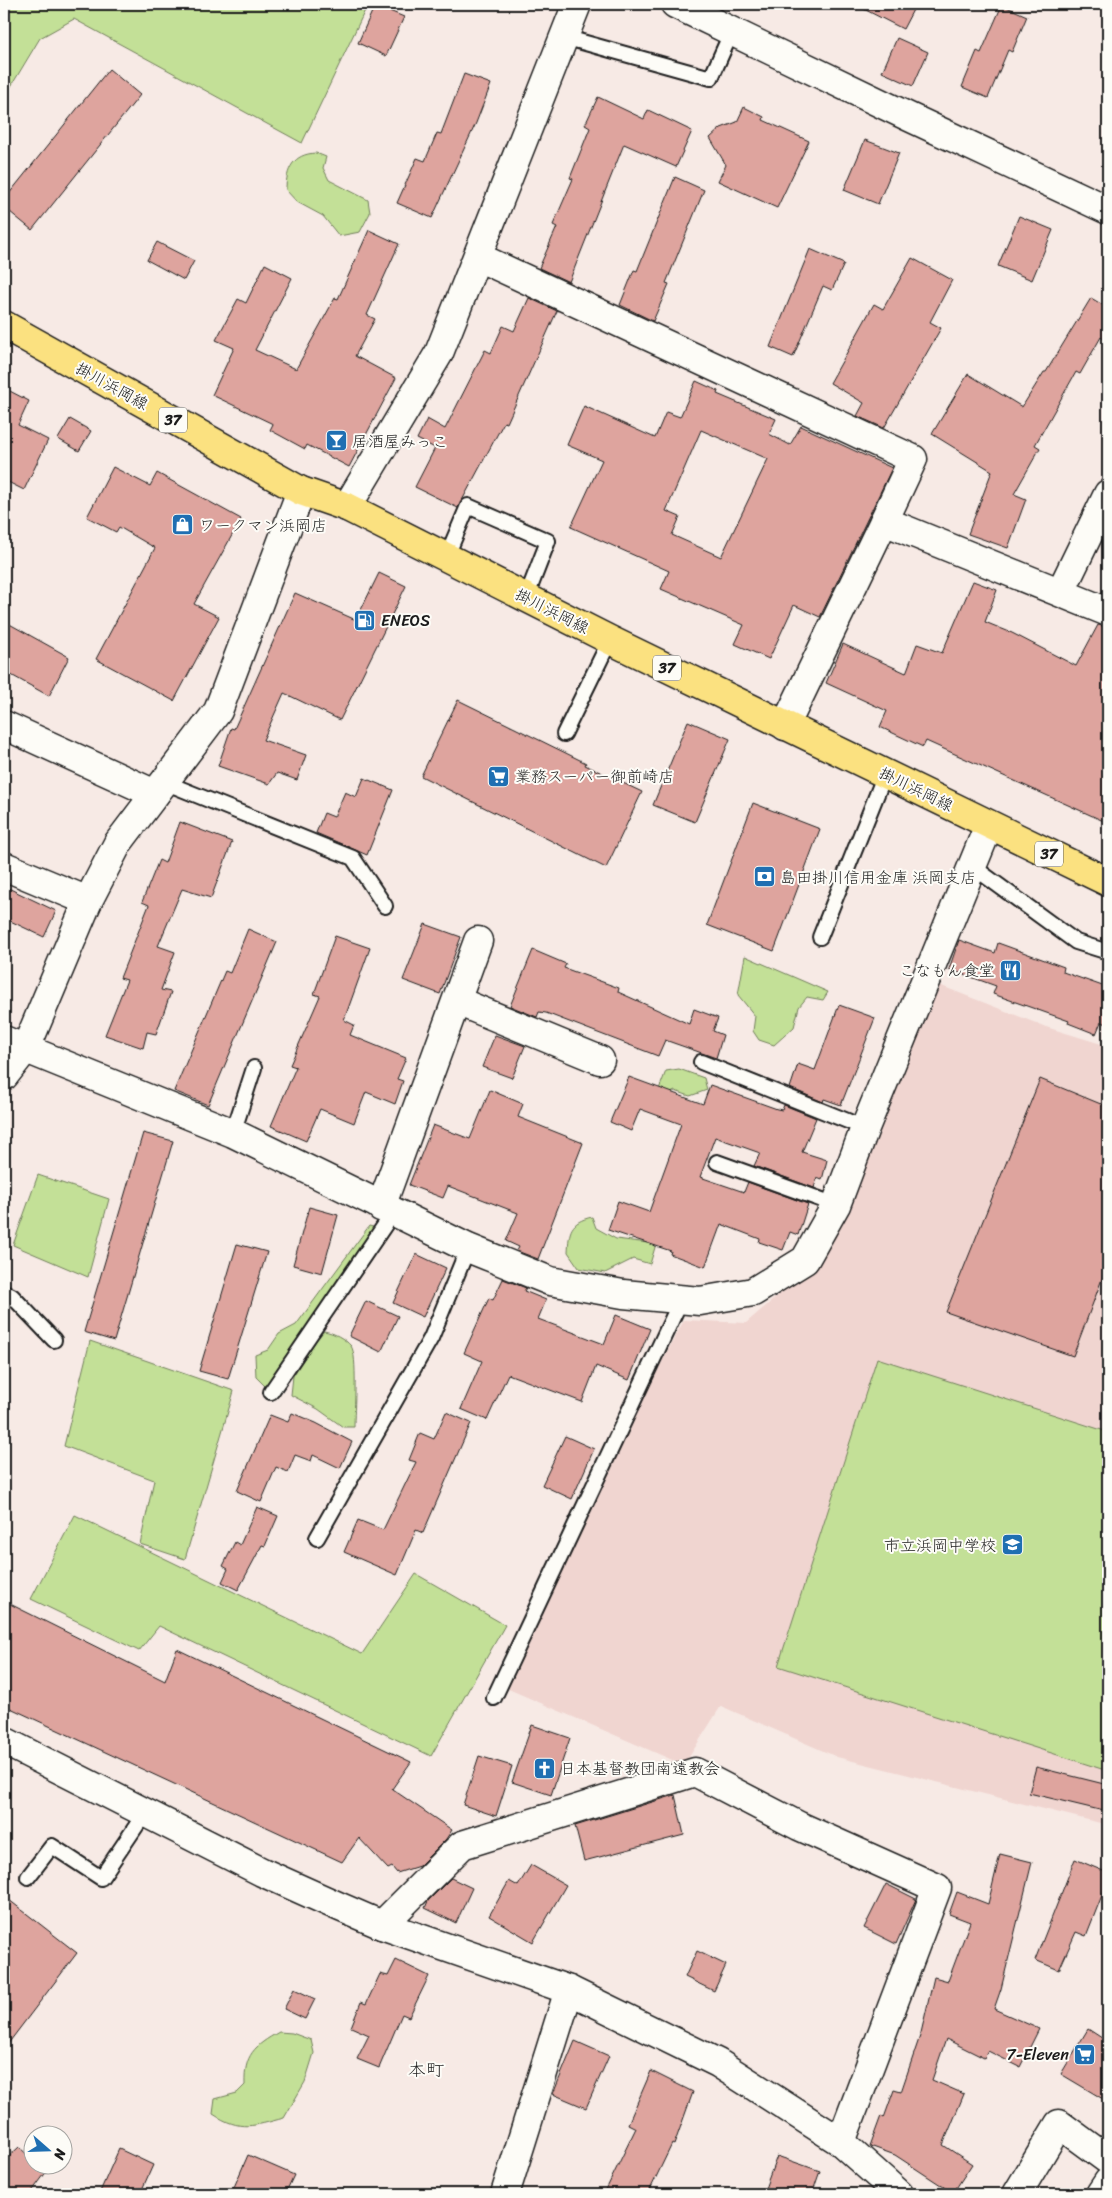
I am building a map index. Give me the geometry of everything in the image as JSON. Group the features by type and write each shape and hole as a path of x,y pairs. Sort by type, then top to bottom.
{"main road":[{"name":"掛川浜岡線","path":"4,325 301,491 346,507 610,640 1108,882"}],"street":[{"path":"346,507 439,353 577,4"},
{"path":"675,4 1108,210"},
{"path":"478,257 913,459 785,726"},
{"path":"4,1076 15,1044 118,843 218,710 301,491"},
{"path":"1060,591 1108,494"},
{"path":"884,521 1108,612"},
{"path":"4,725 159,788"},
{"path":"15,1044 233,1133 468,1248 550,1281 623,1294 681,1300 700,1301 753,1292 805,1260 836,1206 864,1128 989,825"},
{"path":"4,866 88,901"},
{"path":"387,1210 478,941"},
{"path":"457,1001 600,1060"},
{"path":"4,1741 262,1872 382,1925 569,1990 718,2063 841,2142 899,2194"},
{"path":"382,1925 462,1845 695,1772 799,1826 937,1888 841,2142"},
{"path":"505,2194 569,1990"},
{"path":"1017,2194 1059,2124 1108,2160"},
{"path":"1100,2194 1108,2182"}],"lane":[{"path":"564,37 711,78 732,31"},
{"path":"446,558 468,506 548,541 526,598"},
{"path":"564,734 610,640"},
{"path":"820,937 885,774"},
{"path":"159,788 352,858 385,906"},
{"path":"972,866 1076,942 1108,952"},
{"path":"701,1062 864,1128"},
{"path":"233,1133 254,1068"},
{"path":"717,1162 836,1206"},
{"path":"271,1392 387,1210"},
{"path":"317,1538 432,1338 468,1248"},
{"path":"4,1292 12,1296 54,1340"},
{"path":"494,1698 681,1300"},
{"path":"28,1877 52,1846 101,1878 145,1812"}],"shaded area":[{"path":"939,985 1046,1027 1108,1046 1108,1825 837,1757 721,1706 684,1765 492,1682 684,1320 746,1323 818,1261"}],"green space":[{"path":"4,4 368,4 302,143 74,19 40,38 4,98"},
{"path":"316,153 326,157 323,168 329,180 368,200 370,213 360,232 339,236 323,216 297,202 286,190 287,175 292,164 302,156"},
{"path":"745,956 828,992 823,1000 807,997 799,1007 794,1027 774,1045 759,1040 753,1031 755,1016 738,995"},
{"path":"679,1069 704,1078 707,1090 690,1096 675,1091 665,1096 658,1092 666,1071"},
{"path":"38,1175 109,1199 88,1277 13,1245"},
{"path":"592,1217 596,1228 616,1239 656,1244 650,1264 633,1259 605,1273 579,1268 568,1252 570,1233 572,1228 579,1222"},
{"path":"369,1226 377,1228 271,1392 256,1377 255,1355 268,1350 279,1334 296,1325"},
{"path":"324,1331 342,1338 351,1346 353,1351 355,1372 354,1427 343,1427 318,1409 291,1395 293,1376"},
{"path":"90,1341 234,1391 185,1559 140,1544 154,1480 64,1446"},
{"path":"877,1358 1108,1432 1108,1771 778,1666"},
{"path":"75,1515 362,1654 416,1574 505,1625 431,1756 159,1626 139,1651 31,1599"},
{"path":"279,2032 292,2033 311,2040 314,2053 305,2082 284,2118 247,2126 223,2120 213,2114 215,2099 237,2093 245,2085 246,2066 252,2052"}],"building":[{"path":"854,4 916,4 903,29"},
{"path":"375,5 404,17 386,56 358,43"},
{"path":"1002,5 1027,16 1012,52 1008,50 988,98 962,87 977,51 981,53"},
{"path":"897,38 928,52 913,86 882,72"},
{"path":"109,69 140,95 32,230 4,207 4,200"},
{"path":"464,74 491,84 476,123 432,218 397,203 417,158 425,161 437,133 441,134"},
{"path":"598,97 644,119 648,110 692,131 676,167 624,144 569,282 539,268 557,227 553,225 573,179 570,178 590,128 585,125"},
{"path":"744,107 764,117 763,120 809,141 777,208 718,181 726,165 710,138 721,128 737,122"},
{"path":"865,140 899,153 878,204 844,190"},
{"path":"675,177 704,190 666,283 669,284 653,321 620,305 634,270 637,271"},
{"path":"1019,216 1053,230 1032,280 998,266"},
{"path":"369,230 399,244 367,315 375,319 355,356 396,378 349,467 307,445 305,449 270,430 273,424 212,395 234,348 216,340 238,299 246,303 265,264 292,278 255,350 296,369 335,298 338,299"},
{"path":"157,242 194,261 184,280 147,260"},
{"path":"810,249 844,264 832,290 823,286 793,357 770,347"},
{"path":"912,258 952,280 930,322 941,328 884,428 857,416 864,403 830,383 874,304 883,309"},
{"path":"529,298 557,311 507,423 504,422 458,508 415,487 435,448 417,439 427,419 445,429 485,350 491,353 503,326 514,331"},
{"path":"1091,298 1108,308 1108,341 1101,337 1080,374 1076,372 1035,445 1040,448 1014,494 1026,499 1008,548 968,534 992,471 932,434 968,374 1022,407 1044,372 1046,372"},
{"path":"696,381 718,391 717,394 776,419 769,434 790,445 801,426 892,468 820,617 794,605 769,659 735,644 744,625 661,589 669,571 571,527 602,460 567,445 584,406 655,438 666,412 680,417","holes":["701,430 768,459 721,557 672,535 680,517 666,511"]},
{"path":"4,388 29,401 18,425 48,440 24,490 4,480"},
{"path":"70,419 91,431 79,451 58,439"},
{"path":"113,467 150,486 157,473 241,519 194,604 219,617 174,701 96,659 155,548 119,527 116,532 87,517"},
{"path":"379,573 406,586 340,720 284,693 263,740 306,755 297,780 277,773 269,784 218,766 231,728 234,729 295,593 356,620"},
{"path":"973,581 997,590 985,622 1012,633 1076,666 1098,625 1108,627 1108,823 926,741 923,747 880,727 887,711 826,683 843,644 906,673 917,644 942,653"},
{"path":"4,621 69,657 49,696 4,671"},
{"path":"458,700 642,792 606,868 421,776"},
{"path":"688,721 730,739 695,822 653,805"},
{"path":"364,778 393,790 367,855 316,833 324,813 334,817 345,792 356,797"},
{"name":"島田掛川信用金庫 浜岡支店","path":"753,803 820,829 774,951 707,925"},
{"path":"180,822 232,842 211,898 182,889 158,946 175,952 161,990 171,992 156,1034 147,1032 143,1048 105,1035 127,980 120,978 149,905 142,902 159,860 165,863"},
{"path":"4,886 56,911 44,937 4,918"},
{"path":"425,924 461,937 440,994 403,980"},
{"path":"248,929 277,942 208,1105 174,1091 225,971 230,973"},
{"path":"335,936 370,948 344,1020 354,1025 350,1035 406,1058 397,1079 403,1081 395,1104 366,1092 354,1123 320,1109 306,1141 271,1126 296,1067 290,1065 320,996 314,994"},
{"path":"959,940 995,953 998,943 1064,967 1063,972 1108,988 1108,1025 1101,1022 1096,1034 1068,1023 1069,1021 993,994 996,986 949,969"},
{"path":"533,950 566,964 564,968 619,988 618,992 689,1024 694,1009 718,1018 713,1031 723,1035 716,1058 665,1040 658,1056 546,1013 539,1012 537,1017 510,1006"},
{"path":"839,1005 875,1018 841,1105 824,1099 823,1102 790,1088 798,1064 815,1070"},
{"path":"495,1035 525,1046 512,1078 482,1067"},
{"path":"629,1077 703,1104 710,1085 777,1109 782,1110 784,1105 816,1118 802,1152 827,1160 822,1180 817,1178 814,1188 754,1166 760,1153 715,1137 700,1177 744,1192 748,1182 808,1204 798,1235 790,1232 783,1250 759,1242 760,1239 721,1224 705,1267 670,1254 671,1251 608,1230 618,1201 649,1212 681,1124 640,1109 631,1131 610,1122"},
{"path":"1040,1079 1108,1107 1108,1263 1073,1356 946,1312"},
{"path":"490,1090 523,1104 518,1117 583,1143 538,1259 517,1251 519,1247 506,1241 518,1213 448,1186 443,1198 409,1185 433,1125 470,1139"},
{"path":"143,1133 173,1141 114,1341 84,1332"},
{"path":"309,1207 338,1215 322,1273 293,1265"},
{"path":"237,1244 267,1252 228,1379 199,1371"},
{"path":"416,1254 446,1268 423,1317 393,1303"},
{"path":"503,1279 526,1288 524,1291 546,1300 538,1319 604,1344 616,1315 650,1329 629,1380 596,1366 582,1402 508,1374 487,1420 461,1409 482,1361 464,1353 489,1298 493,1300"},
{"path":"366,1301 398,1316 381,1352 349,1336"},
{"path":"446,1412 471,1423 423,1533 416,1530 397,1575 344,1552 358,1520 383,1530 416,1462 409,1460 420,1433 434,1439"},
{"path":"292,1413 352,1442 340,1468 313,1455 311,1461 295,1455 288,1472 276,1467 261,1502 237,1491 270,1415 288,1422"},
{"path":"565,1436 594,1449 572,1499 542,1485"},
{"path":"257,1507 278,1516 265,1546 262,1545 238,1590 222,1582 228,1569 223,1566 235,1542 240,1545"},
{"path":"4,1601 165,1681 177,1649 411,1762 392,1789 452,1830 446,1839 419,1866 397,1873 392,1867 388,1869 359,1838 342,1862 4,1705"},
{"name":"日本基督教団南遠教会","path":"532,1725 570,1738 551,1795 512,1782"},
{"path":"479,1756 512,1766 496,1816 463,1805"},
{"path":"1036,1767 1108,1785 1108,1812 1029,1793"},
{"path":"675,1795 684,1835 584,1861 575,1826"},
{"path":"1000,1854 1032,1862 1001,1989 994,2009 1039,2029 1020,2067 988,2051 984,2058 946,2039 932,2080 964,2094 943,2145 972,2164 953,2193 895,2155 870,2146 881,2116 884,2118 894,2090 901,2092 921,2033 934,1977 948,1981 970,1922 949,1914 957,1892 988,1904"},
{"path":"1075,1859 1108,1873 1108,1880 1086,1936 1076,1932 1059,1970 1035,1960"},
{"path":"531,1865 566,1885 533,1942 489,1916 509,1881 518,1886"},
{"path":"451,1878 472,1888 456,1923 425,1908 428,1901"},
{"path":"886,1884 916,1899 896,1944 864,1928"},
{"path":"4,1896 77,1953 4,2049"},
{"path":"697,1951 726,1965 714,1991 685,1977"},
{"path":"396,1960 429,1976 409,2017 402,2014 379,2068 357,2059 369,2035 351,2027 361,2002 366,2004 380,1974 388,1976"},
{"path":"294,1989 315,1999 305,2019 284,2009"},
{"path":"1088,2029 1108,2042 1108,2102 1061,2074"},
{"path":"575,2041 609,2056 586,2108 553,2094"},
{"path":"651,2071 693,2092 674,2145 672,2144 648,2194 604,2194 636,2128 628,2124"},
{"path":"19,2147 22,2150 22,2176 43,2176 30,2194 4,2194 4,2161"},
{"path":"119,2149 153,2165 140,2194 99,2194"},
{"path":"248,2155 294,2175 285,2194 231,2194"},
{"path":"777,2156 820,2171 812,2194 763,2194"}],"place":[{"name":"居酒屋みっこ","path":"336,441"},
{"name":"ワークマン浜岡店","path":"183,525"},
{"name":"ENEOS","path":"365,620"},
{"name":"業務スーパー御前崎店","path":"499,776"},
{"name":"島田掛川信用金庫 浜岡支店","path":"764,877"},
{"name":"こなもん食堂","path":"1011,970"},
{"name":"市立浜岡中学校","path":"1012,1545"},
{"name":"日本基督教団南遠教会","path":"544,1768"},
{"name":"7-Eleven","path":"1085,2054"}],"district":[{"name":"本町","path":"426,2070"}]}
